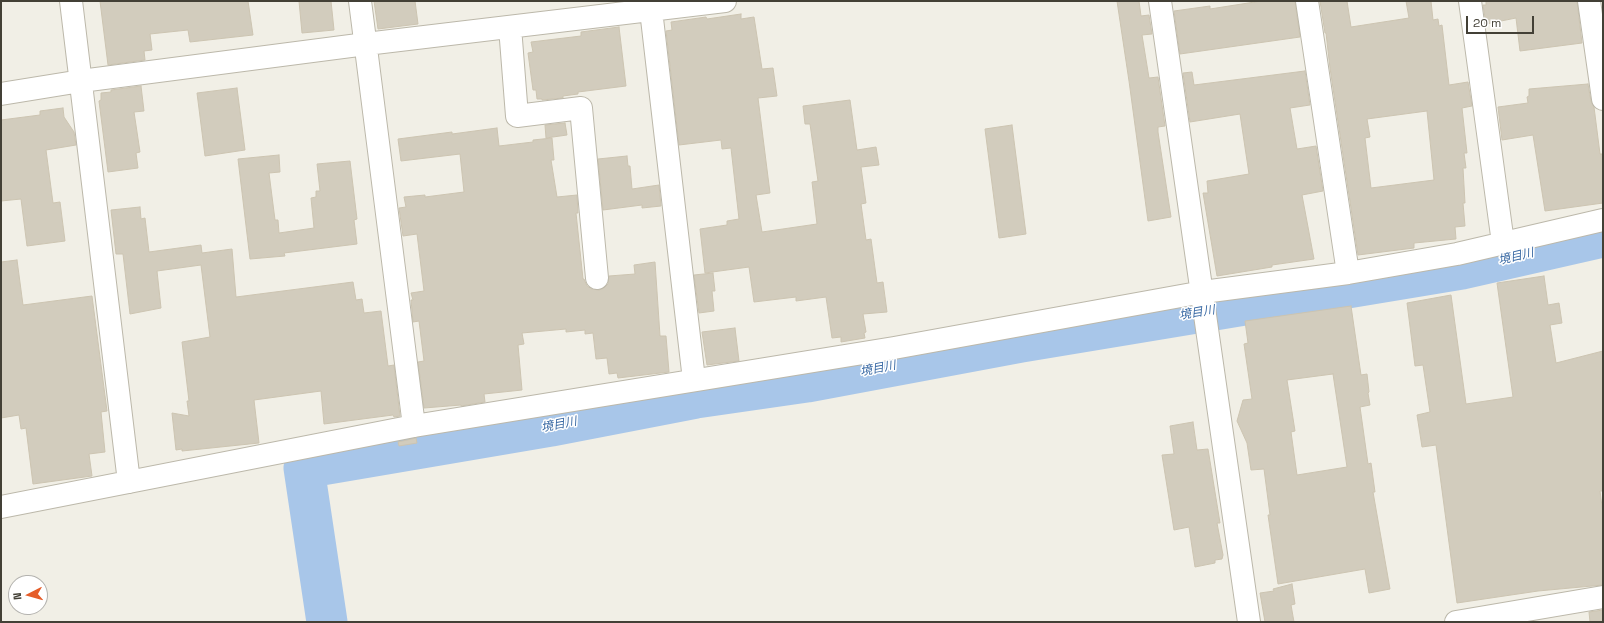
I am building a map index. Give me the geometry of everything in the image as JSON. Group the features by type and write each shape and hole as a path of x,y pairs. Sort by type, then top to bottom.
{"street":[{"path":"71,1 129,482"},
{"path":"360,1 414,426"},
{"path":"1,94 81,81 510,27 601,8 651,10 725,1"},
{"path":"1160,1 1249,622"},
{"path":"1307,1 1348,273"},
{"path":"1470,1 1502,243"},
{"path":"1589,1 1603,99"},
{"path":"651,10 694,380"},
{"path":"510,27 517,116 581,108 597,278"},
{"path":"1,507 414,426 894,348 1204,304 1348,273 1457,254 1603,220"},
{"path":"1456,622 1603,597"}],"building":[{"path":"100,1 248,1 253,35 190,42 188,30 150,34 152,50 144,51 145,60 108,65"},
{"path":"299,1 331,1 334,30 302,33"},
{"path":"374,1 415,1 418,24 378,29"},
{"path":"1117,1 1139,1 1141,16 1149,15 1152,34 1142,35 1149,78 1158,77 1165,126 1158,127 1158,132 1171,217 1148,221"},
{"path":"1261,1 1295,1 1300,37 1180,54 1174,11 1210,6 1210,9"},
{"path":"1320,1 1347,1 1351,27 1409,18 1406,1 1431,1 1433,20 1438,19 1439,26 1442,25 1449,85 1468,82 1472,106 1462,108 1467,153 1464,153 1466,168 1463,168 1465,203 1463,203 1465,226 1455,227 1456,239 1414,243 1414,248 1358,255","holes":["1427,111 1434,180 1371,188 1365,138 1370,137 1367,119"]},
{"path":"1486,1 1577,1 1582,43 1520,51 1516,18 1486,24 1483,5 1486,5"},
{"path":"741,14 741,19 754,17 762,69 773,68 777,96 758,98 770,193 756,195 762,232 817,224 812,182 818,181 810,124 805,124 803,106 850,100 857,150 876,147 879,165 861,167 866,203 861,204 866,240 871,239 877,283 883,282 887,312 863,314 866,332 864,333 865,338 841,342 841,337 832,338 826,297 796,301 796,297 754,302 749,267 705,273 700,229 727,225 727,221 739,219 731,148 722,149 721,140 679,145 666,31 672,30 671,22"},
{"path":"619,27 626,86 578,92 578,94 563,96 563,98 537,99 536,90 533,90 528,53 533,52 531,42 581,36 581,32"},
{"path":"1305,71 1310,105 1290,108 1297,149 1316,146 1323,191 1302,195 1314,259 1272,265 1272,267 1217,276 1203,193 1208,193 1207,181 1249,174 1240,114 1190,122 1183,73 1192,72 1194,85"},
{"path":"1588,84 1591,101 1594,107 1600,154 1603,154 1603,203 1545,211 1533,135 1502,140 1498,107 1528,103 1527,97 1529,96 1529,89"},
{"path":"141,86 144,111 134,112 140,152 136,153 138,168 108,172 99,101 101,100 101,93 111,92 111,90"},
{"path":"237,88 245,150 205,156 197,93"},
{"path":"63,108 64,117 74,132 76,145 46,150 53,203 60,202 65,241 27,246 21,199 1,201 1,120 40,115 40,111"},
{"path":"565,123 567,135 546,138 545,125"},
{"path":"1012,125 1026,234 999,238 985,129"},
{"path":"497,128 499,146 552,138 554,160 551,160 557,197 577,195 578,213 576,213 583,279 587,286 592,289 599,290 608,284 609,276 635,274 634,265 655,262 660,336 666,336 669,372 618,378 617,373 609,374 607,358 596,359 593,333 585,334 585,330 566,332 566,329 522,333 524,344 518,345 522,390 484,394 485,402 461,406 424,408 418,362 424,361 419,321 413,322 411,300 413,300 411,293 424,291 417,234 403,236 399,208 406,207 404,197 425,195 425,197 464,192 460,154 401,161 398,139"},
{"path":"279,155 280,172 269,173 275,220 278,220 279,233 314,228 311,198 316,197 316,191 320,191 317,164 350,161 357,219 354,220 357,244 284,253 285,256 250,259 238,159"},
{"path":"627,156 628,166 630,166 632,189 659,185 661,206 642,208 642,205 603,210 598,159"},
{"path":"140,207 141,219 145,218 149,252 201,245 202,253 232,249 236,297 353,282 356,300 362,299 364,313 381,311 388,366 394,365 400,416 394,417 393,415 324,424 321,391 254,400 259,443 182,451 182,449 176,450 172,413 189,416 187,401 189,401 182,342 210,337 201,265 157,271 161,308 130,314 123,254 116,254 111,210"},
{"path":"17,260 23,305 92,296 107,411 101,412 105,452 89,454 92,476 33,484 26,428 21,429 19,415 1,418 1,262"},
{"path":"713,273 715,291 712,291 714,311 699,313 694,275"},
{"path":"1544,276 1548,305 1559,303 1562,323 1550,325 1556,363 1603,351 1603,491 1600,491 1603,514 1603,585 1538,591 1457,603 1436,445 1422,447 1417,415 1430,412 1423,365 1415,366 1407,303 1451,295 1466,404 1513,397 1497,283"},
{"path":"1351,306 1361,375 1367,374 1370,405 1360,407 1368,464 1371,463 1375,492 1373,492 1390,589 1369,593 1365,569 1278,584 1268,515 1270,515 1264,469 1251,470 1247,443 1237,421 1243,400 1252,399 1244,344 1248,343 1245,321","holes":["1333,374 1347,467 1297,475 1291,432 1295,431 1287,380"]},
{"path":"735,328 739,361 707,365 702,332"},
{"path":"1193,422 1197,450 1208,449 1220,523 1217,523 1223,555 1222,559 1215,560 1215,563 1195,567 1189,527 1174,530 1162,455 1174,454 1170,426"},
{"path":"416,438 417,443 399,446 398,442"},
{"path":"1292,584 1295,604 1291,605 1294,622 1265,622 1260,593 1274,591 1273,589"},
{"path":"1603,610 1603,622 1590,622 1589,612"}],"waterway":[{"name":"境目川","path":"327,622 304,468 551,426 696,398 807,382 1021,342 1462,269 1603,237"}]}
